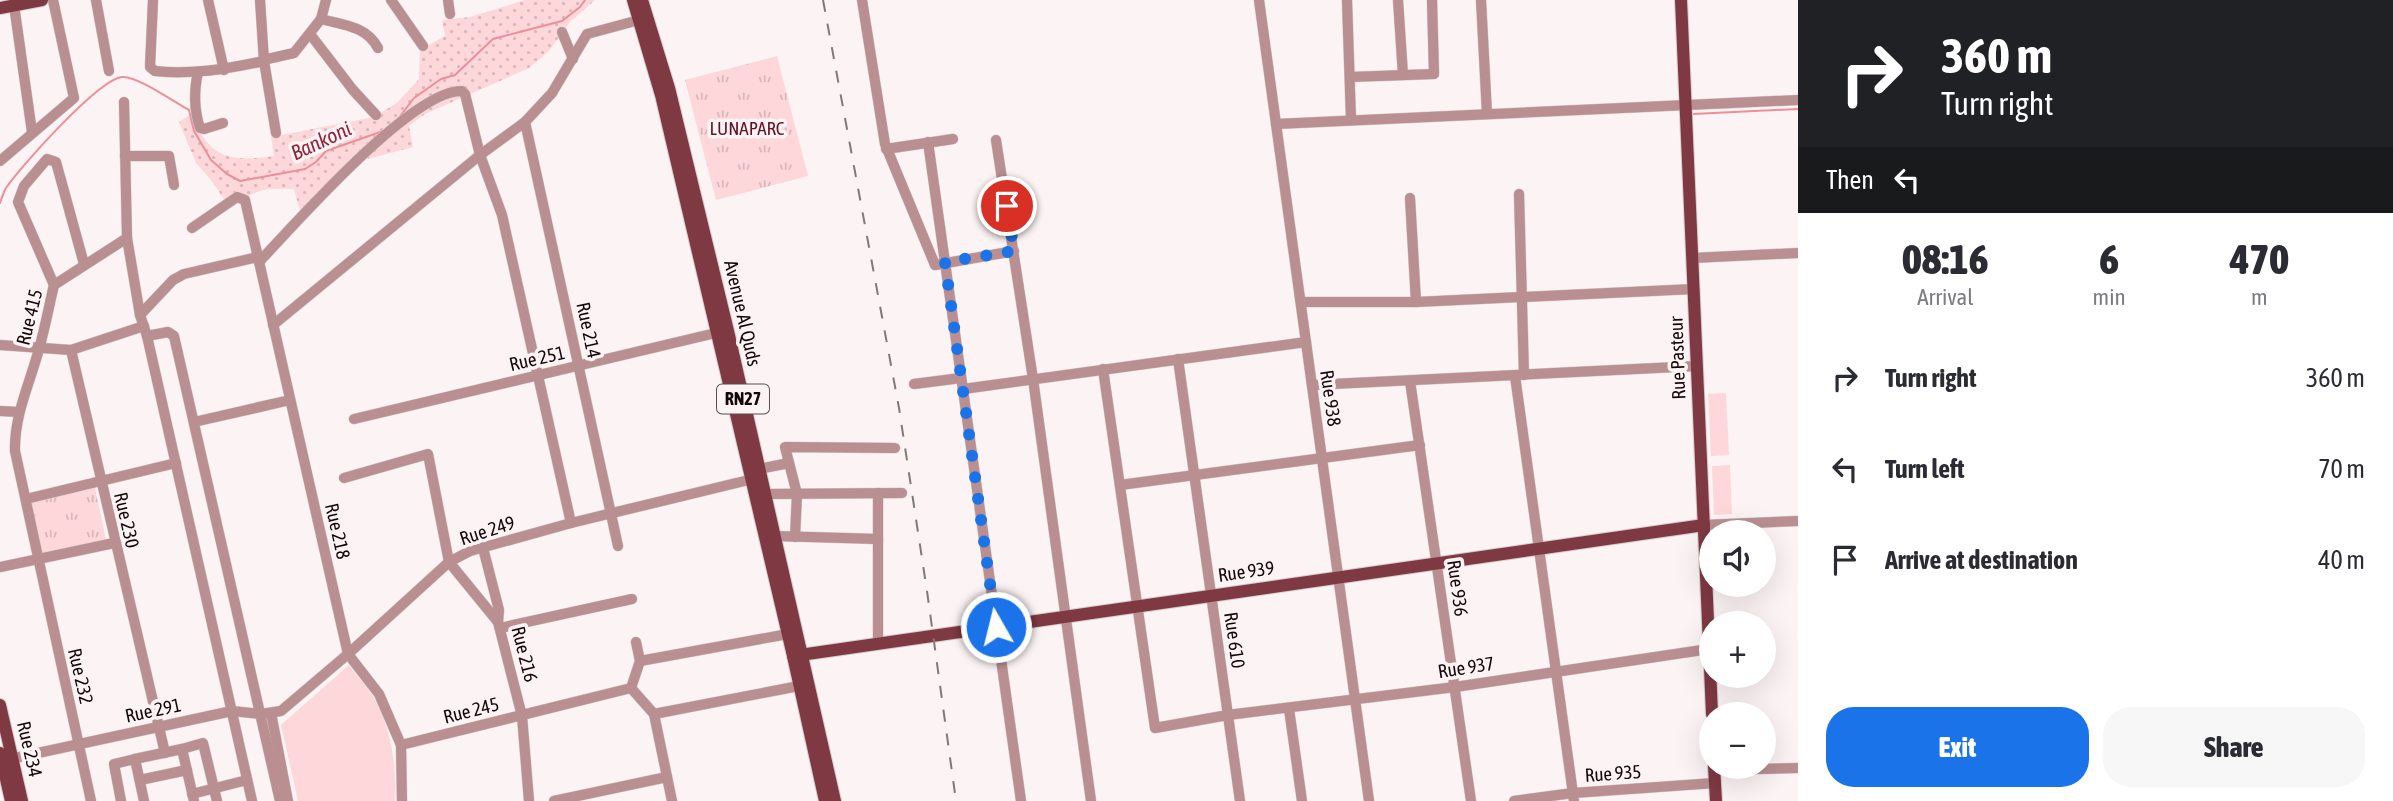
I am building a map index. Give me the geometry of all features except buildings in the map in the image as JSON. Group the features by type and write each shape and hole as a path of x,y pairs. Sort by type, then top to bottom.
{"main road":[{"path":"0,8 42,0"},
{"name":"Avenue Al Quds","path":"633,0 661,95 757,475 788,634 797,655 799,686 825,801"},
{"name":"Avenue Al Quds","path":"642,0 669,88 722,332"},
{"name":"Rue Pasteur","path":"1681,0 1704,520"},
{"name":"Avenue Al Quds","path":"757,475 765,494 797,655 835,801"},
{"name":"Rue 939","path":"797,655 1699,526"},
{"name":"Rue 234","path":"0,705 3,758 11,801"},
{"name":"Rue 234","path":"3,758 22,801"},
{"path":"1714,779 1716,801"}],"street":[{"path":"0,161 74,98 53,0"},
{"path":"96,0 109,71"},
{"path":"153,0 150,67 163,72 224,70 294,53 321,19 326,0"},
{"path":"208,0 224,70"},
{"path":"260,0 263,61 275,133"},
{"path":"391,0 423,46"},
{"path":"448,0 450,14"},
{"path":"862,0 886,149 934,265 1014,251"},
{"name":"Rue 938","path":"1259,0 1369,801"},
{"path":"1348,0 1351,120"},
{"path":"1398,0 1403,75"},
{"path":"1350,76 1434,74 1432,0"},
{"path":"1481,0 1487,114"},
{"path":"21,3 32,132"},
{"path":"321,19 363,31 372,37 378,48"},
{"path":"273,325 480,155 525,122 552,93 587,34 639,20"},
{"path":"562,32 573,60"},
{"path":"310,34 376,115"},
{"path":"198,72 196,115 200,128 223,123"},
{"path":"140,315 173,280 184,274 258,260 395,125 444,94 458,90 465,94 480,155 502,215 571,523"},
{"path":"1276,124 1798,100"},
{"path":"124,102 127,238 140,315 252,801"},
{"name":"Rue 214","path":"525,122 618,546"},
{"path":"886,149 953,139"},
{"path":"996,140 1033,379 1091,801"},
{"path":"928,142 1021,801"},
{"path":"125,156 169,156 174,185"},
{"path":"54,285 18,202 24,186 47,159 56,162 84,264"},
{"path":"1518,194 1521,295 1519,376 1539,549 1574,797"},
{"name":"Rue 218","path":"192,228 237,197 245,200 348,654 379,694 401,745 402,801"},
{"path":"1410,198 1416,302"},
{"name":"Rue 415","path":"37,559 15,451 19,412 40,349 54,285 127,238"},
{"path":"1692,258 1798,253"},
{"path":"1301,302 1416,302 1694,289"},
{"path":"0,345 71,350 145,331 168,332 174,336 288,801"},
{"name":"Rue 251","path":"354,419 722,332"},
{"path":"963,389 1306,341"},
{"name":"Rue 230","path":"71,350 165,753"},
{"name":"Rue 610","path":"1178,359 1240,801"},
{"path":"1312,385 1697,366"},
{"path":"1103,369 1138,607"},
{"path":"914,384 961,377"},
{"name":"Rue 936","path":"1410,381 1471,801"},
{"path":"194,422 290,400"},
{"path":"0,411 19,412"},
{"path":"1120,485 1420,445"},
{"path":"795,537 797,494 785,447 895,448"},
{"name":"Rue 216","path":"344,478 428,454 449,562 499,625 522,716 529,801"},
{"path":"26,499 176,463"},
{"name":"Rue 249","path":"266,713 281,711 449,562 470,551 757,475 789,463"},
{"path":"878,493 878,643"},
{"path":"765,494 902,493"},
{"path":"1776,522 1798,521"},
{"path":"775,536 878,539"},
{"path":"0,567 114,543"},
{"path":"483,548 499,610 499,625 632,599"},
{"name":"Rue 232","path":"37,559 91,801"},
{"name":"Rue 937","path":"1138,607 1155,728 1228,715 1455,687 1699,650"},
{"path":"640,661 788,634"},
{"path":"636,642 640,661 631,688 654,714 672,801"},
{"path":"654,714 799,686"},
{"name":"Rue 245","path":"401,745 631,688"},
{"path":"1289,709 1302,801"},
{"path":"232,711 266,713"},
{"name":"Rue 291","path":"3,758 232,711"},
{"path":"266,713 280,801"},
{"path":"121,801 114,764 203,743 217,801"},
{"path":"182,750 193,797 214,788 247,780"},
{"path":"135,759 144,801"},
{"name":"Rue 935","path":"1776,769 1798,768"},
{"path":"140,780 187,771"},
{"name":"Rue 935","path":"1514,801 1574,797 1699,776"},
{"path":"554,801 667,777"}],"green space":[{"path":"525,0 595,0 570,22 549,51 529,68 425,114 409,126 413,147 368,159 366,154 300,211 294,189 260,191 230,208 196,163 179,122 193,113 205,140 222,154 245,158 274,156 271,137 374,117 397,103 419,79 420,50 445,36 442,20 470,17"},
{"name":"LUNAPARC","path":"777,56 808,176 716,200 685,80"},
{"path":"1726,393 1729,455 1711,456 1708,394"},
{"path":"1730,465 1732,514 1714,515 1712,466"},
{"path":"95,488 106,540 42,553 31,502"},
{"path":"349,665 372,695 384,720 394,760 395,801 298,801 281,725"}],"waterway":[{"name":"Bankoni","path":"398,119 414,98 441,79 455,75 493,39 562,21 585,0"},
{"name":"Bankoni","path":"0,203 14,177 61,125 96,92 122,77 146,85 189,110 194,131 211,160 240,181 305,169 326,151 383,131"},
{"path":"1693,114 1798,109"}],"railway":[{"path":"823,0 899,408 956,801"}],"route":[{"path":"996,627 945,262 1014,251 1007,206"}]}
